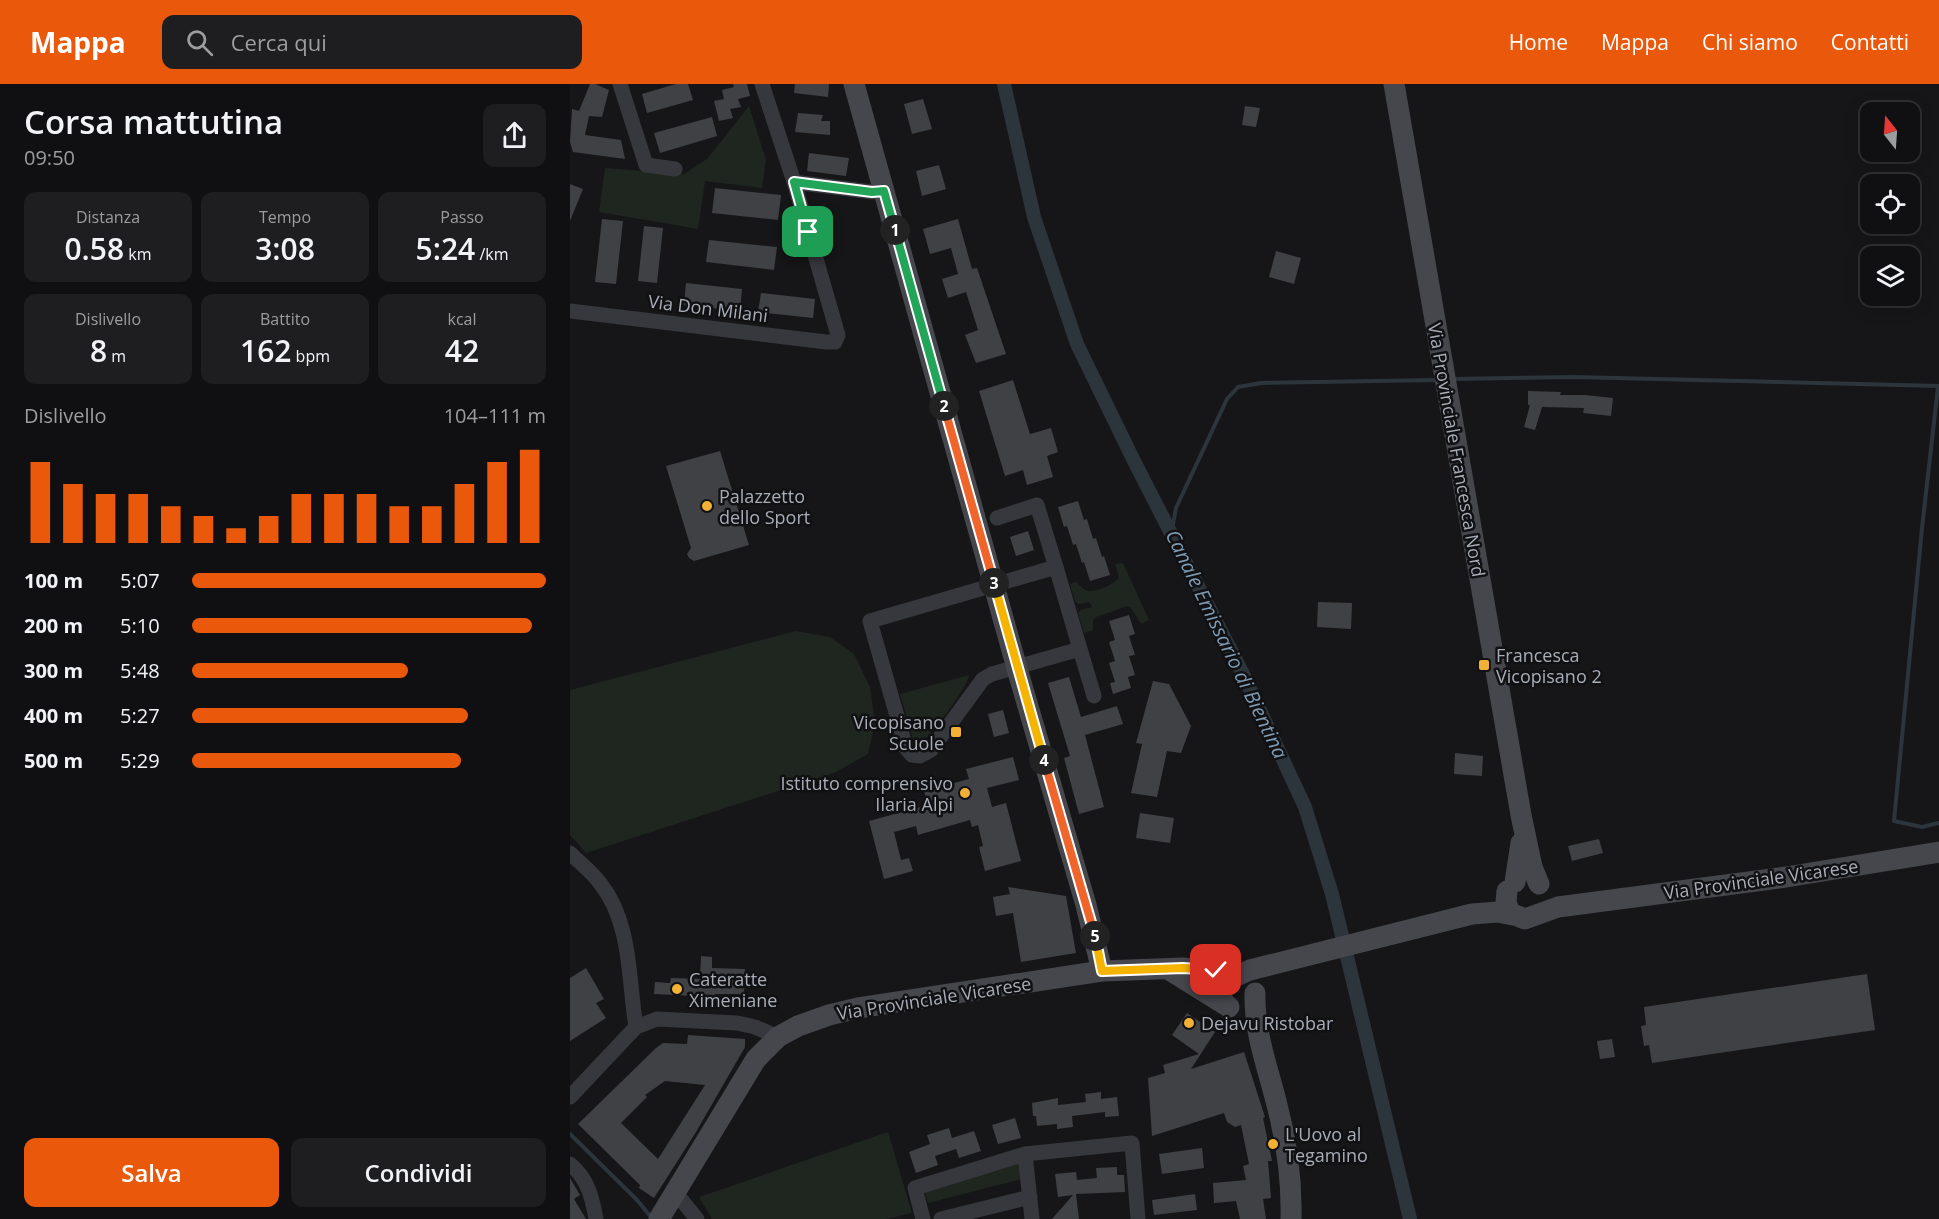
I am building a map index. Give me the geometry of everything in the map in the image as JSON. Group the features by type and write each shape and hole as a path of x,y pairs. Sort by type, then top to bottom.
{"main road":[{"path":"854,84 1086,905 1102,971"},
{"name":"Via Provinciale Francesca Nord","path":"1394,84 1521,815"},
{"path":"1513,915 1506,903 1521,847 1521,815"},
{"path":"1521,815 1532,867 1542,888 1545,906 1539,914"},
{"name":"Via Provinciale Vicarese","path":"1246,983 1276,962 1472,914 1498,912 1525,919 1558,907 1786,877 1939,852"},
{"name":"Via Provinciale Vicarese","path":"1472,914 1492,904 1511,887 1528,879 1563,902 1582,904"},
{"path":"1168,969 1230,1007"},
{"name":"Via Provinciale Vicarese","path":"661,1215 756,1059 778,1037 808,1022 858,1008 1102,971 1206,969 1246,983"},
{"path":"1261,1050 1250,1030 1223,1001 1221,991 1225,981 1246,983 1255,1013 1261,1050 1281,1121 1287,1153 1291,1188 1291,1219"},
{"name":"Via Provinciale Vicarese","path":"1230,1007 1246,1008 1252,1002 1246,983"}],"street":[{"path":"620,84 646,165 675,169"},
{"path":"762,84 794,182 872,192 884,191"},
{"name":"Via Don Milani","path":"570,311 835,342 838,335 794,182"},
{"path":"997,518 1037,505 1094,696"},
{"path":"1056,567 870,621 906,748 916,756 931,750 983,679 992,674 1080,649"},
{"path":"570,853 600,882 616,907 625,939 636,1027"},
{"path":"570,1097 636,1027 657,1019 737,1023 755,1027 778,1037"},
{"path":"922,1219 915,1188 1025,1154 1132,1143 1138,1219"},
{"path":"1025,1154 1032,1219"},
{"path":"570,1164 586,1180 596,1219"},
{"path":"675,1192 697,1219"},
{"path":"940,1219 1030,1197"}],"shaded area":[{"path":"749,106 766,160 762,188 705,181 698,229 599,212 605,168 684,174 707,159"},
{"path":"1123,563 1149,620 1141,624 1131,608 1127,606 1096,617 1093,620 1093,630 1084,633 1078,613 1092,607 1089,602 1080,604 1075,602 1070,584 1076,582 1088,591 1105,587 1119,577 1115,564"},
{"path":"796,631 830,637 854,654 870,687 875,723 868,754 834,773 586,853 570,835 570,690"},
{"path":"969,675 956,700 940,722 920,744 914,743 900,694"},
{"path":"888,1132 912,1213 887,1219 712,1219 699,1197"},
{"path":"1019,1162 1022,1179 928,1203 925,1192"}],"building":[{"path":"590,84 609,90 602,117 589,116 585,135 621,140 625,159 573,152 570,142 572,109 579,111"},
{"path":"676,84 688,84 693,100 647,113 642,94"},
{"path":"733,84 747,84 750,96 738,99 741,107 730,109 733,118 719,121 714,101 724,99 722,90 734,87"},
{"path":"795,84 829,84 828,97 794,93"},
{"path":"923,99 932,129 912,134 904,104"},
{"path":"1245,106 1260,108 1256,127 1242,125"},
{"path":"798,113 823,115 821,121 830,121 830,135 795,132"},
{"path":"712,117 717,136 660,153 654,133"},
{"path":"809,153 849,158 846,176 807,171"},
{"path":"939,165 946,189 922,196 916,171"},
{"path":"570,184 583,189 570,221"},
{"path":"715,188 781,195 778,220 712,213"},
{"path":"602,219 623,221 616,284 595,282"},
{"path":"958,219 972,269 977,268 1006,354 976,363 965,335 978,330 966,292 948,298 942,279 958,274 951,248 930,254 923,229"},
{"path":"644,226 663,228 657,283 638,281"},
{"path":"709,240 777,247 774,270 706,262"},
{"path":"1276,251 1301,258 1294,284 1269,277"},
{"path":"686,283 742,289 740,311 684,305"},
{"path":"761,293 815,299 813,318 758,312"},
{"path":"1013,380 1030,434 1051,428 1058,452 1047,456 1053,477 1027,485 1023,470 1005,476 979,391"},
{"path":"1528,391 1613,398 1611,416 1583,413 1584,408 1542,407 1535,430 1524,427 1530,405 1528,405"},
{"name":"Palazzetto dello Sport","path":"720,451 749,545 694,561 687,554 691,548 666,466"},
{"path":"1078,501 1084,520 1087,519 1093,539 1096,538 1102,557 1104,556 1110,575 1090,581 1076,544 1073,545 1067,526 1064,527 1058,507"},
{"path":"1028,531 1034,550 1016,556 1010,537"},
{"path":"1318,602 1352,603 1351,629 1317,627"},
{"path":"1129,615 1135,634 1129,636 1135,655 1129,656 1135,675 1128,677 1131,688 1113,694 1110,683 1115,682 1109,663 1115,661 1109,642 1115,640 1109,621"},
{"path":"1069,677 1081,717 1117,706 1123,724 1085,735 1104,807 1079,814 1064,758 1070,756 1048,683"},
{"path":"1153,681 1169,684 1191,726 1181,753 1167,751 1157,797 1131,793 1142,744 1136,743"},
{"path":"1003,710 1009,733 994,737 988,714"},
{"path":"1455,753 1483,756 1482,776 1454,774"},
{"name":"Istituto comprensivo Ilaria Alpi","path":"1013,757 1019,780 987,788 992,807 1006,803 1021,861 985,871 979,847 983,846 978,825 972,827 970,820 918,835 916,826 894,832 901,860 909,858 913,871 884,879 869,821 928,805 924,791 969,779 966,769"},
{"path":"1140,813 1174,818 1170,843 1136,838"},
{"path":"1599,839 1603,853 1572,861 1568,846"},
{"path":"1008,887 1066,896 1076,953 1021,962 1013,913 996,916 993,897 1010,894"},
{"path":"701,956 712,957 712,968 745,969 744,994 715,994 715,997 654,994 655,982 670,983 671,978 700,979"},
{"path":"586,968 604,999 596,1003 606,1018 570,1041 570,978"},
{"path":"1867,974 1875,1030 1652,1063 1649,1045 1644,1046 1641,1026 1646,1025 1644,1007"},
{"path":"1187,1013 1215,1032 1191,1069 1244,1052 1265,1117 1263,1118 1272,1161 1268,1161 1271,1198 1263,1199 1266,1219 1240,1219 1236,1201 1214,1203 1213,1183 1246,1180 1243,1166 1249,1164 1241,1125 1235,1127 1227,1122 1224,1113 1152,1136 1148,1078 1165,1073 1163,1065 1199,1054 1172,1035"},
{"path":"688,1035 745,1039 745,1047 696,1132 654,1198 639,1188 640,1185 578,1124 656,1048 663,1043 687,1044","holes":["665,1081 705,1085 658,1159 621,1123 647,1097 645,1095"]},
{"path":"1612,1039 1615,1057 1600,1059 1597,1041"},
{"path":"1101,1092 1101,1099 1117,1097 1119,1116 1105,1117 1105,1112 1072,1116 1073,1127 1057,1129 1057,1124 1037,1126 1032,1103 1058,1098 1058,1105 1086,1102 1085,1094"},
{"path":"1015,1118 1021,1138 998,1144 992,1125"},
{"path":"949,1128 952,1138 974,1131 981,1151 959,1158 956,1149 935,1156 938,1165 916,1173 909,1152 930,1144 927,1135"},
{"path":"1202,1148 1204,1168 1162,1174 1159,1154"},
{"path":"1117,1167 1117,1175 1124,1175 1125,1192 1076,1194 1079,1219 1052,1219 1073,1195 1058,1197 1055,1174 1076,1172 1077,1180 1097,1178 1096,1168"},
{"path":"570,1178 580,1195 574,1199 586,1219 570,1219"},
{"path":"1195,1194 1197,1210 1154,1215 1152,1200"}],"waterway":[{"name":"Canale Emissario di Bientina","path":"1004,84 1034,217 1077,344 1243,674 1305,807 1332,894 1410,1219"},
{"path":"1451,379 1574,377 1939,386"},
{"path":"1171,535 1176,508 1227,399 1238,387 1261,383 1437,380"},
{"path":"1938,387 1894,821 1922,827 1939,823"},
{"path":"570,1134 637,1200 651,1217"}],"place":[{"name":"Palazzetto dello Sport","path":"707,506"},
{"name":"Francesca Vicopisano 2","path":"1484,665"},
{"name":"Vicopisano Scuole","path":"956,732"},
{"name":"Istituto comprensivo Ilaria Alpi","path":"965,793"},
{"name":"Cateratte Ximeniane","path":"677,989"},
{"name":"Dejavu Ristobar","path":"1189,1023"},
{"name":"L'Uovo al Tegamino","path":"1273,1144"}],"route":[{"path":"808,232 794,182 872,192 884,191 1020,679 1086,905 1102,971 1175,968 1216,970"}]}
